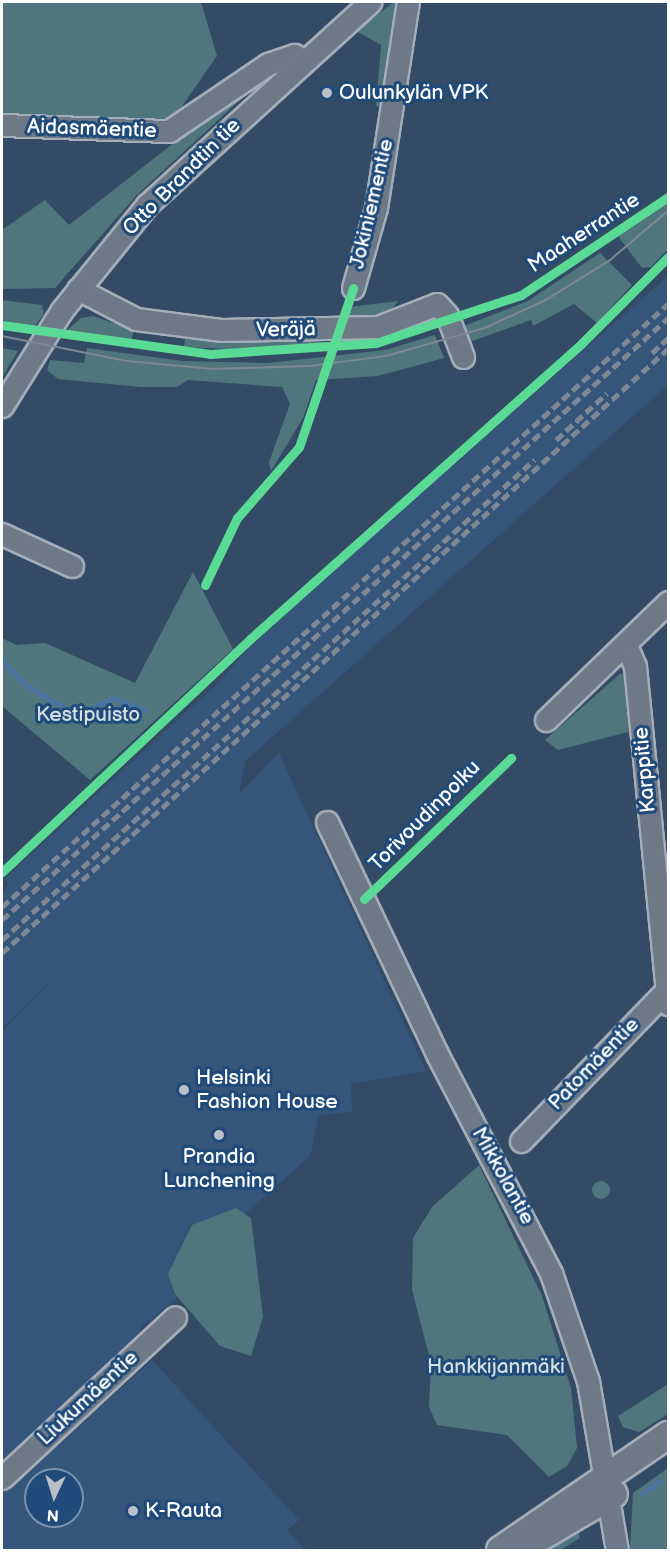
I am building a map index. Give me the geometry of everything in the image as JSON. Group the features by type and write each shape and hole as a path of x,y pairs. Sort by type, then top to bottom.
{"main road":[{"path":"519,1551 609,1487 669,1435"},
{"path":"500,1551 669,1451"}],"street":[{"name":"Otto Brandtin tie","path":"2,406 78,289 147,205 303,60 370,2"},
{"name":"Jokiniementie","path":"353,288 376,208 408,2"},
{"name":"Aidasmäentie","path":"2,125 169,131 268,64 294,55 303,60"},
{"name":"Veräjä","path":"78,289 136,319 222,330 378,327 437,304 447,315 463,357"},
{"path":"2,534 72,566"},
{"path":"546,720 669,602"},
{"name":"Karppitie","path":"626,645 635,666 668,994"},
{"name":"Mikkolantie","path":"327,822 437,1054 537,1238 579,1346 609,1487 616,1551"},
{"name":"Patomäentie","path":"521,1141 668,994"},
{"name":"Liukumäentie","path":"2,1478 175,1317"}],"shaded area":[{"path":"668,276 668,385 245,761 239,794 279,753 426,1071 351,1084 352,1112 319,1115 310,1156 173,1278 180,1295 141,1327 139,1343 2,1467 2,1031 62,970 2,1028 2,892 9,885 4,879 218,683 259,636"},
{"path":"152,1360 299,1520 287,1530 306,1550 2,1550 2,1496 24,1476 24,1528 84,1528 84,1468 33,1468"}],"green space":[{"path":"2,2 201,2 217,56 173,119 146,124 2,119"},
{"path":"394,2 399,2 383,107 376,106 381,45 356,31"},
{"path":"245,87 254,87 137,195 55,288 2,289 2,230 45,200 69,225"},
{"path":"668,200 668,249 651,267 642,268 617,235"},
{"path":"600,253 632,285 597,323 574,304 533,326 531,320 470,342 464,326 528,301"},
{"path":"2,300 42,305 44,314 34,327 2,320"},
{"path":"398,301 387,316 346,316 350,307"},
{"path":"93,316 134,330 131,341 64,333 81,318"},
{"path":"435,335 444,358 378,376 316,380 303,418 271,471 269,462 290,404 282,387 188,380 177,387 141,387 58,379 47,370 50,360 84,363 87,348 182,361 268,363 385,350"},
{"path":"185,339 329,342 327,347 228,349 184,347"},
{"path":"2,348 18,351 3,376 2,376"},
{"name":"Kestipuisto","path":"193,572 233,649 90,780 2,706 2,638 16,645 45,643 135,683"},
{"path":"621,673 627,677 632,731 558,750 545,740"},
{"name":"Hankkijanmäki","path":"479,1165 542,1296 571,1388 577,1448 567,1466 549,1477 507,1435 437,1425 429,1407 431,1363 412,1290 413,1238 432,1207"},
{"path":"601,1181 607,1184 610,1190 607,1196 601,1199 595,1196 592,1190 595,1184"},
{"path":"236,1208 251,1218 263,1317 251,1356 220,1346 175,1294 168,1274 192,1225"},
{"path":"668,1384 668,1414 639,1432 623,1427 618,1416"},
{"path":"668,1468 668,1550 630,1550 633,1493"},
{"path":"576,1526 580,1538 560,1550 535,1550"}],"waterway":[{"path":"2,660 29,687 70,711 81,713 114,698 146,710"},
{"path":"642,1494 659,1481"}],"tram line":[{"path":"2,336 127,361 213,369 310,366 386,356 485,328 546,300 609,261 668,211"}],"railway":[{"path":"2,907 668,304"},
{"path":"2,920 668,318"},
{"path":"652,353 668,338"},
{"path":"2,953 668,349"},
{"path":"556,440 607,393"},
{"path":"2,940 534,460"}],"cycle path":[{"name":"Maaherrantie","path":"2,325 210,354 376,343 521,295 668,197"},
{"path":"2,872 250,639 581,344 668,257"},
{"path":"205,585 237,518 299,447 353,288"},
{"name":"Torivoudinpolku","path":"364,899 511,758"}],"place":[{"name":"Oulunkylän VPK","path":"327,93"},
{"name":"Helsinki Fashion House","path":"184,1090"},
{"name":"Prandia Lunchening","path":"219,1135"},
{"name":"K-Rauta","path":"133,1511"}]}
